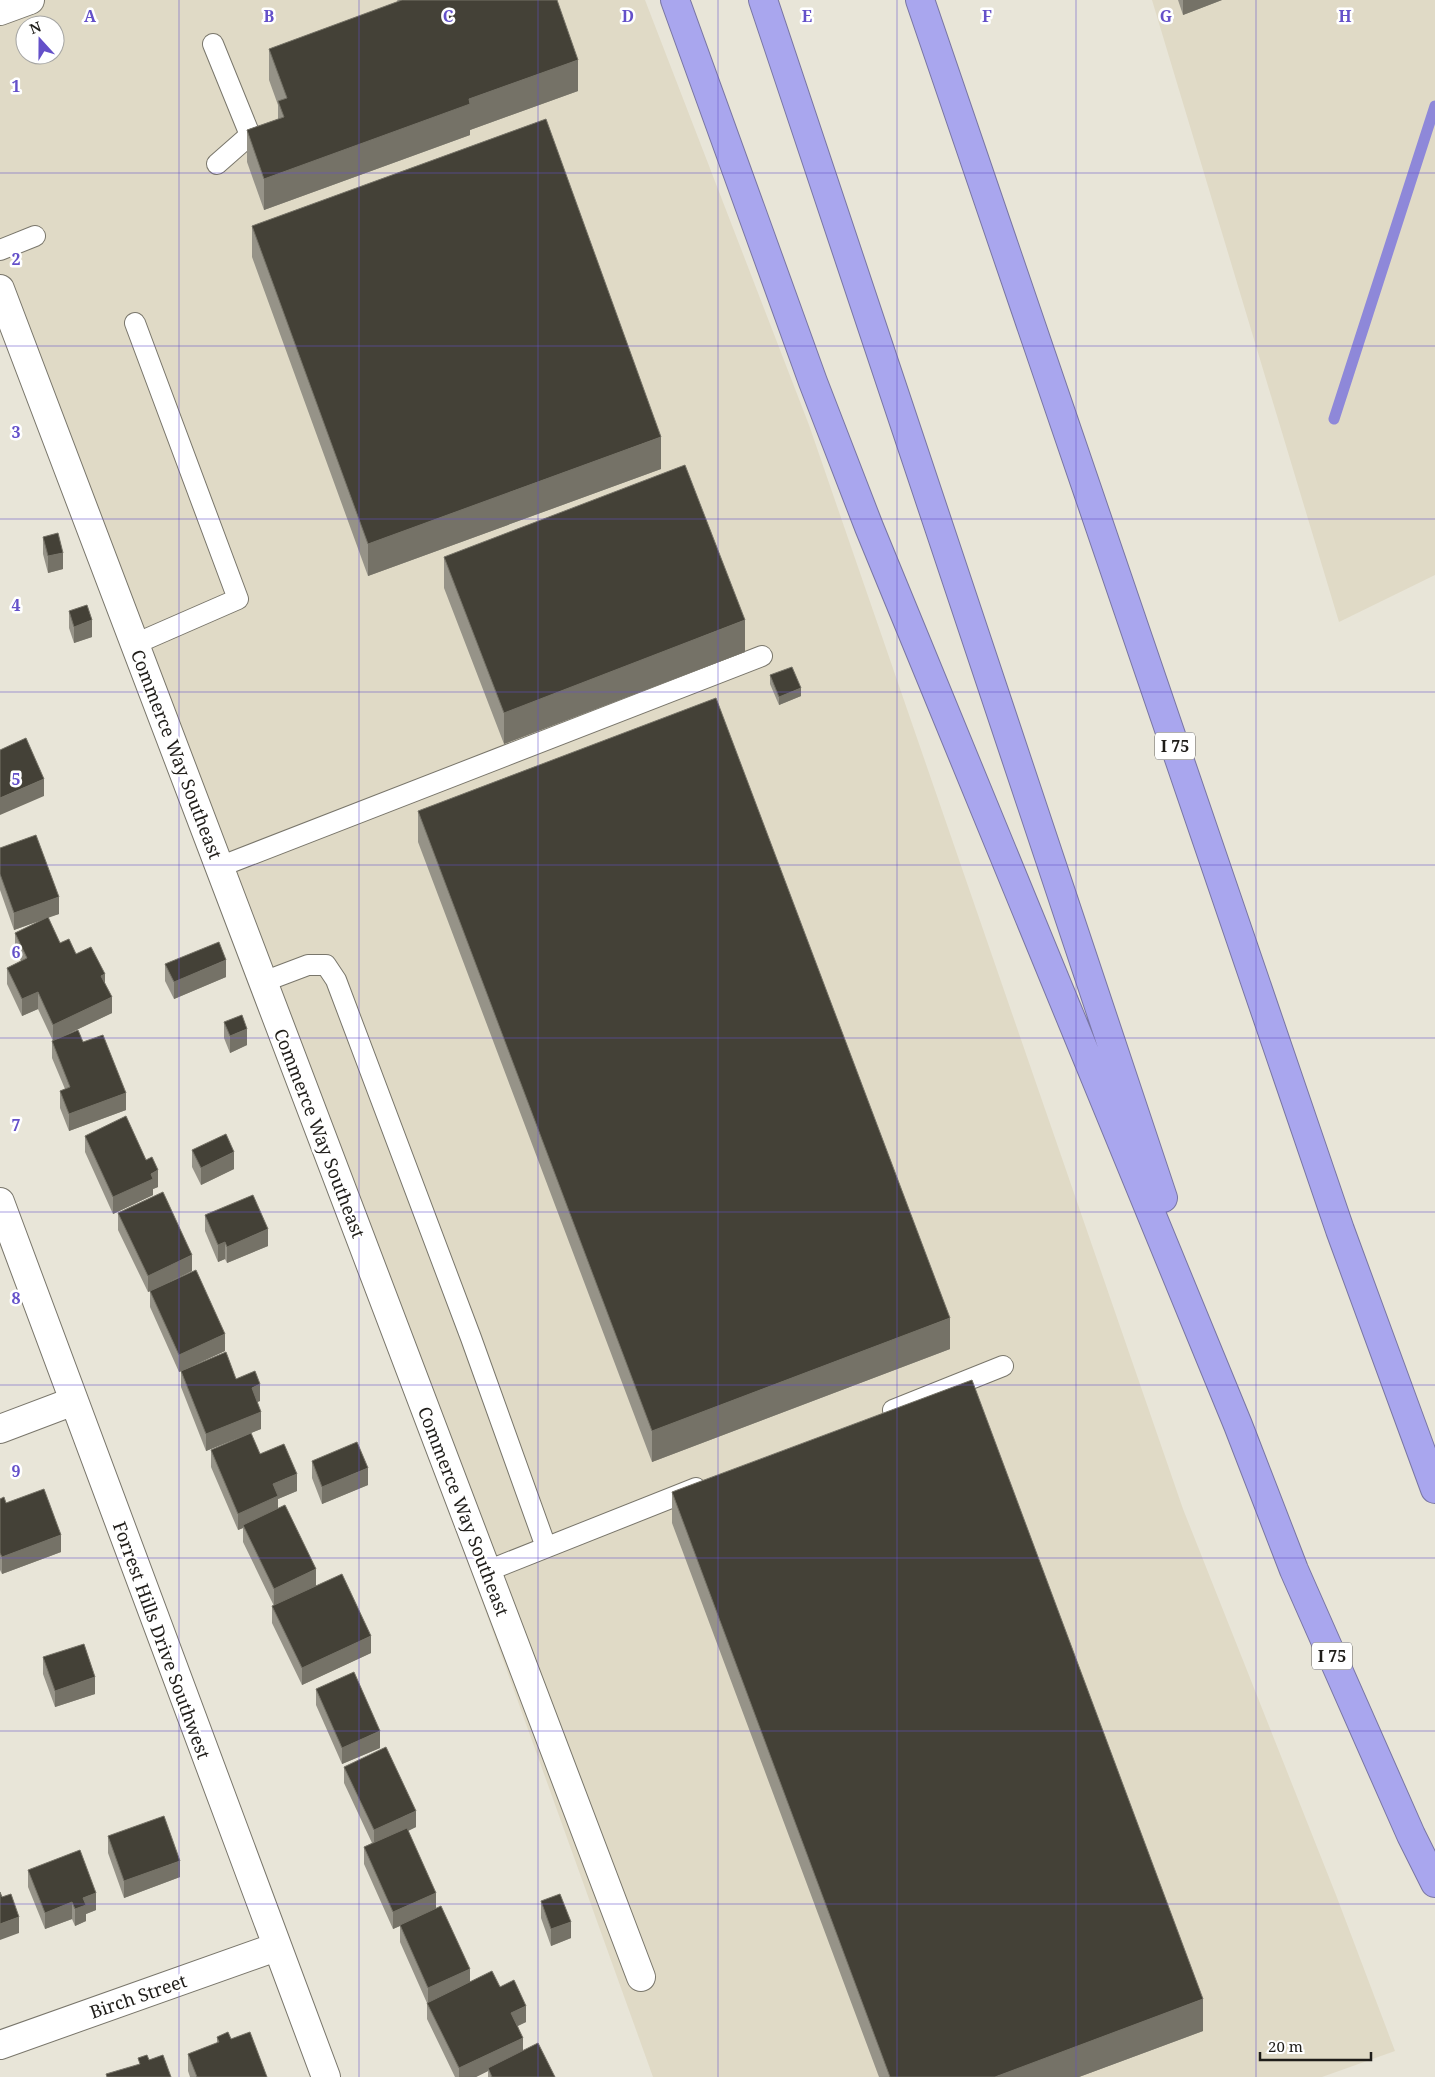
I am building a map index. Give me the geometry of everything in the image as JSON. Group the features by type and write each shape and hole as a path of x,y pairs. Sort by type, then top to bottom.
{"highway":[{"path":"675,0 813,382 869,527 1238,1425"},
{"name":"I 75","path":"763,0 1238,1425 1294,1570 1435,1883"},
{"name":"I 75","path":"920,0 1340,1230 1435,1489"}],"street":[{"path":"0,11 30,0"},
{"name":"Commerce Way Southeast","path":"0,289 641,1977"},
{"name":"Forrest Hills Drive Southwest","path":"0,1202 326,2077"},
{"path":"0,1429 74,1401"},
{"name":"Birch Street","path":"0,2045 276,1947"}],"lane":[{"path":"213,44 250,135 217,164"},
{"path":"0,250 35,236"},
{"path":"134,323 238,598 135,644"},
{"path":"219,867 762,656"},
{"path":"263,982 308,965 326,966 336,980 471,1338 546,1547"},
{"path":"875,1417 1003,1366"},
{"path":"487,1570 710,1482"}],"shaded area":[{"path":"0,0 645,0 809,425 1183,1509 1336,1895 1395,2051 1322,2077 653,2077 475,1582 0,305"},
{"path":"1152,0 1435,0 1435,575 1339,622"}],"building":[{"path":"402,0 557,0 578,60 469,99 470,104 264,179 247,130 284,117 278,101 287,98 269,49"},
{"path":"546,119 661,437 368,544 252,226"},
{"path":"685,465 745,620 504,713 444,557"},
{"path":"58,533 63,553 48,556 43,537"},
{"path":"87,605 92,620 74,627 69,611"},
{"path":"792,667 801,688 779,697 770,675"},
{"path":"716,698 950,1318 652,1431 418,811"},
{"path":"26,738 44,779 0,798 0,750"},
{"path":"36,835 59,897 14,913 0,874 0,848"},
{"path":"48,917 60,943 69,939 76,954 91,947 105,974 101,976 112,997 53,1025 38,992 22,999 7,968 27,958 15,933"},
{"path":"219,942 226,960 174,982 165,964"},
{"path":"242,1015 247,1029 230,1036 224,1022"},
{"path":"78,1030 83,1042 103,1035 126,1093 69,1114 60,1091 70,1087 52,1041"},
{"path":"126,1116 146,1160 152,1157 158,1170 151,1174 153,1179 113,1197 85,1136"},
{"path":"226,1134 234,1152 201,1168 192,1150"},
{"path":"163,1192 192,1255 148,1276 118,1213"},
{"path":"253,1195 268,1229 227,1247 225,1242 218,1245 205,1215"},
{"path":"196,1270 225,1334 179,1355 150,1291"},
{"path":"226,1352 236,1379 255,1371 260,1384 252,1388 261,1412 206,1434 181,1371"},
{"path":"972,1380 1203,1999 995,2077 890,2077 672,1492"},
{"path":"251,1433 260,1454 284,1444 297,1474 273,1484 278,1496 238,1514 211,1450"},
{"path":"357,1442 368,1468 322,1487 312,1461"},
{"path":"44,1489 61,1535 2,1557 0,1553 0,1499 4,1497 6,1503"},
{"path":"285,1505 316,1569 274,1589 243,1525"},
{"path":"342,1574 371,1636 302,1668 272,1606"},
{"path":"84,1644 95,1677 55,1691 43,1657"},
{"path":"354,1672 380,1731 342,1748 316,1689"},
{"path":"386,1747 416,1811 374,1830 344,1767"},
{"path":"164,1816 180,1861 124,1881 108,1836"},
{"path":"407,1828 436,1893 393,1912 364,1847"},
{"path":"80,1850 96,1893 83,1898 86,1905 75,1909 72,1902 45,1913 28,1870"},
{"path":"0,1892 2,1897 11,1894 19,1917 0,1924"},
{"path":"560,1894 571,1922 551,1929 541,1901"},
{"path":"441,1906 470,1969 428,1988 400,1925"},
{"path":"492,1971 500,1987 514,1980 526,2006 511,2013 523,2038 459,2068 427,2003"},
{"path":"228,2032 231,2039 250,2032 267,2077 197,2077 188,2054 219,2042 217,2037"},
{"path":"538,2043 555,2077 492,2077 488,2068"},
{"path":"147,2055 149,2060 163,2055 171,2077 107,2077 106,2074 140,2064 138,2058"}],"waterway":[{"path":"1334,419 1435,106"}]}
